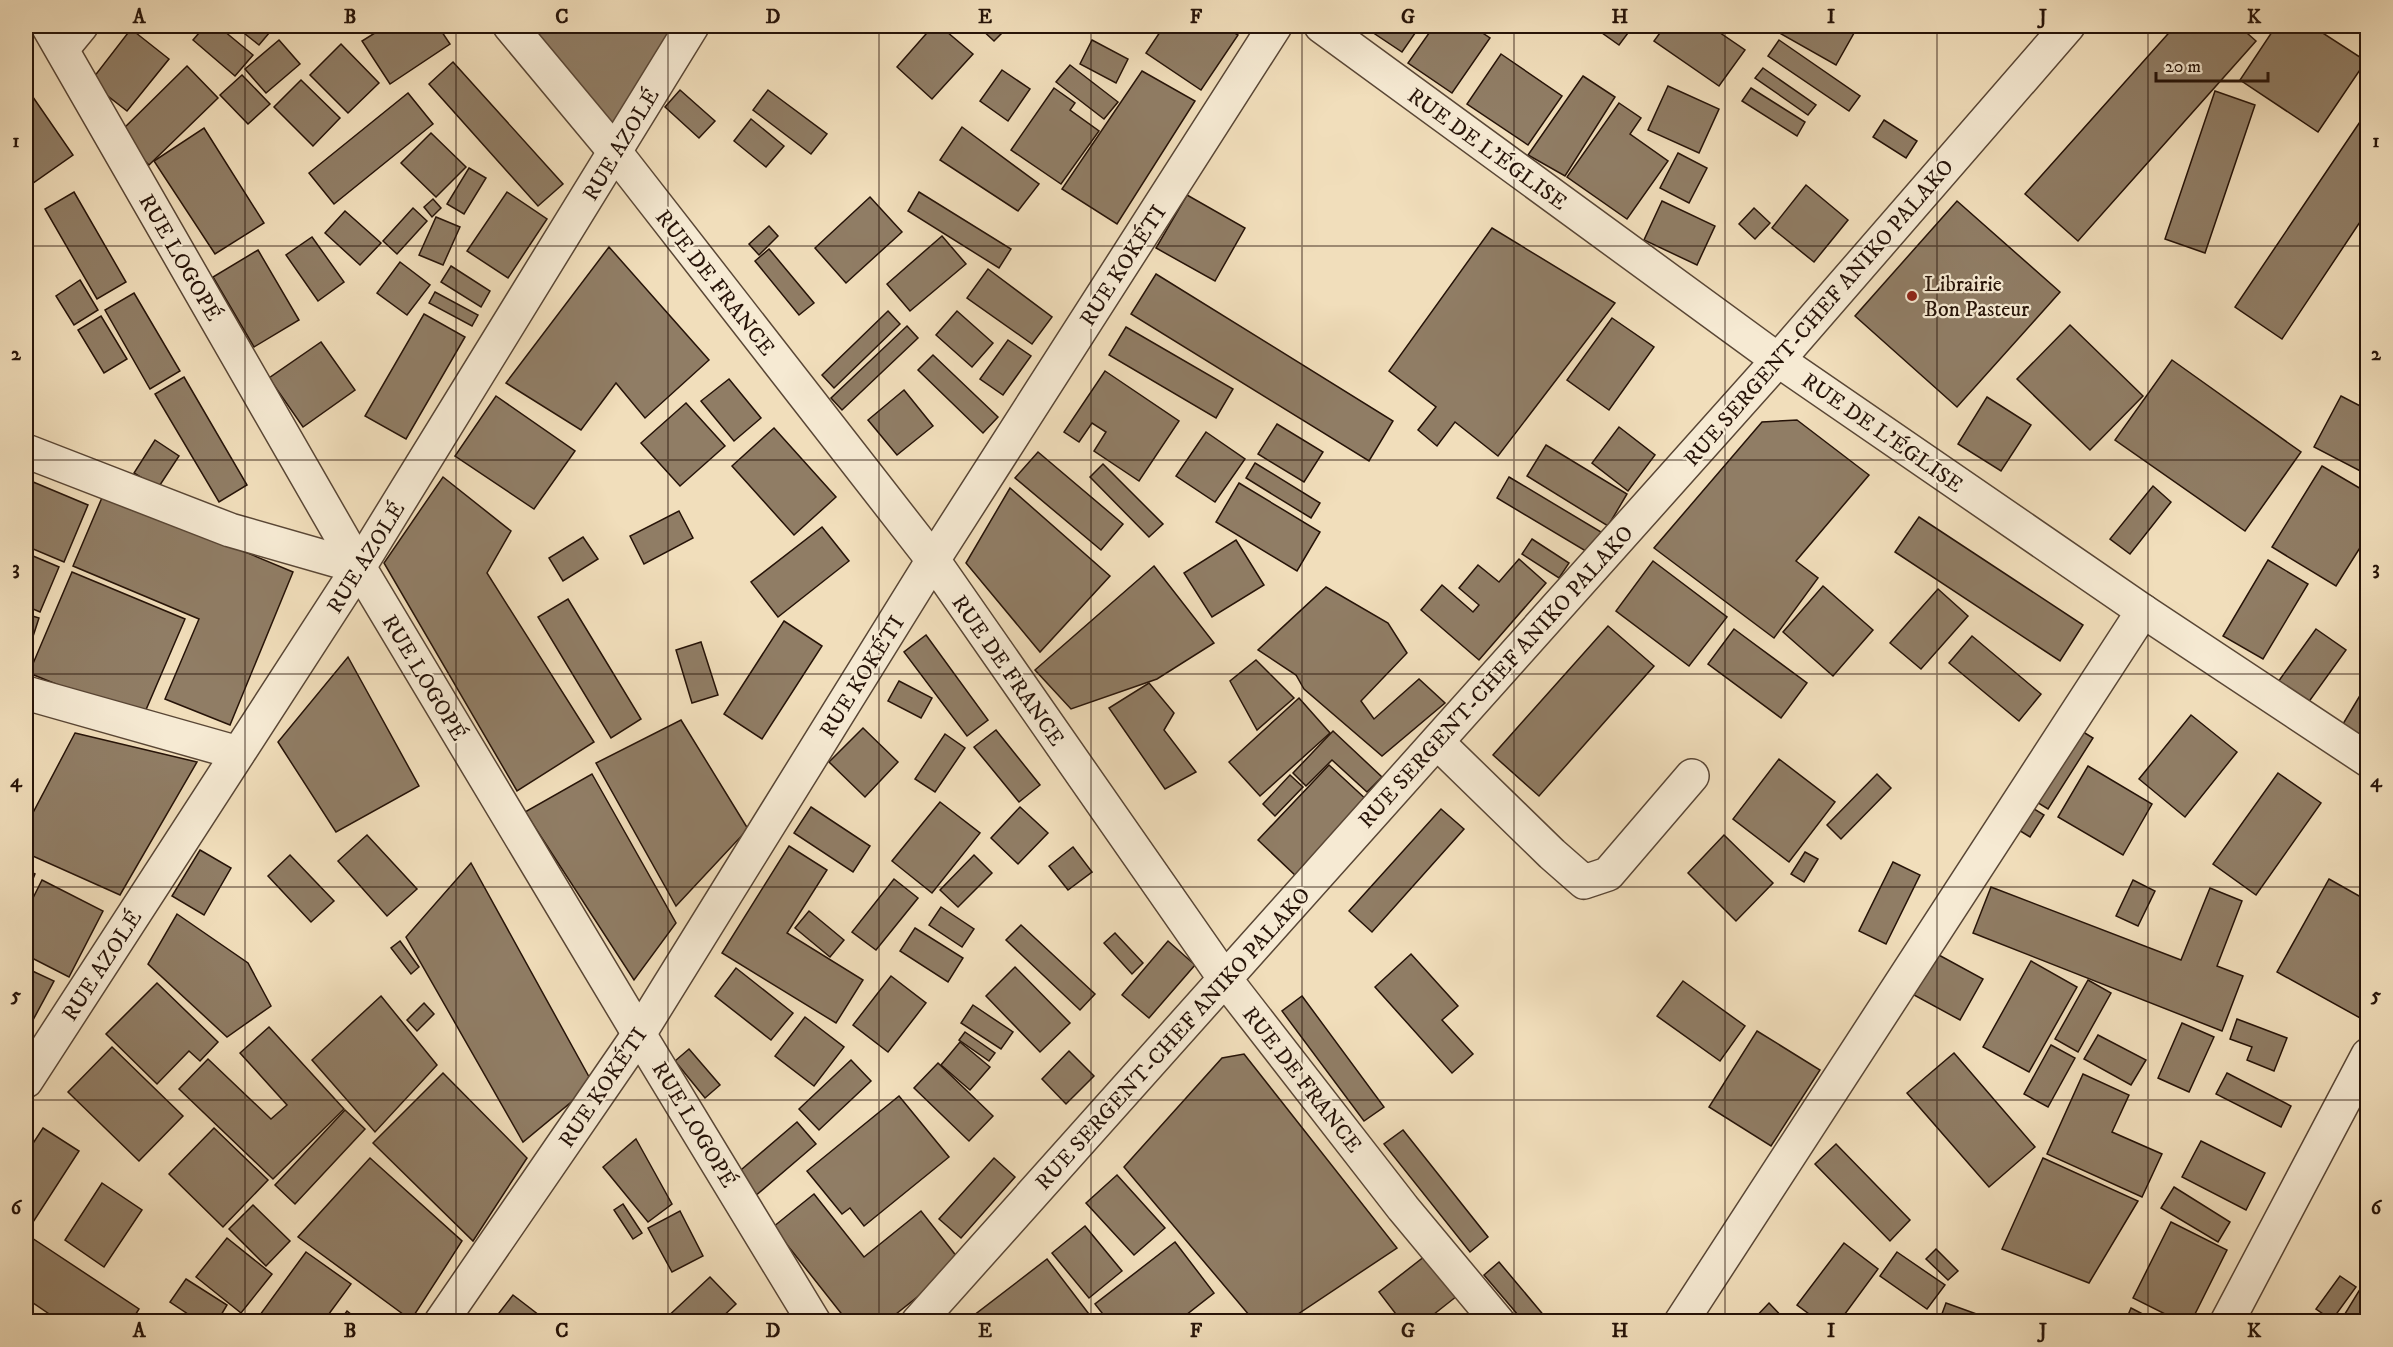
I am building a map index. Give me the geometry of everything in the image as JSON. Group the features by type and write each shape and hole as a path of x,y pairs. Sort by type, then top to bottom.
{"street":[{"name":"RUE DE FRANCE","path":"510,26 615,152 933,560 1225,979 1403,1208 1498,1322"},
{"name":"RUE AZOLÉ","path":"26,1081 359,567 692,26"},
{"name":"RUE KOKÉTI","path":"441,1322 639,1034 933,560 1275,26"},
{"name":"RUE DE L'ÉGLISE","path":"1321,26 1778,360 2143,611 2367,760"},
{"name":"RUE SERGENT-CHEF ANIKO PALAKO","path":"918,1322 1778,360 2068,26"},
{"name":"RUE LOGOPÉ","path":"63,34 359,567 814,1322"},
{"path":"26,451 230,530 359,567"},
{"path":"1681,1322 2143,611"},
{"path":"26,693 238,753"},
{"path":"1437,742 1584,882 1608,874 1692,776"},
{"path":"2227,1322 2367,1055"}],"building":[{"path":"205,26 218,26 253,55 235,76 193,40"},
{"path":"235,26 275,26 259,45"},
{"path":"386,26 438,26 450,44 390,84 362,41"},
{"path":"525,26 686,26 618,135"},
{"path":"933,26 940,26 973,54 932,99 897,67"},
{"path":"978,26 1009,26 994,41"},
{"path":"1164,26 1224,26 1238,35 1201,90 1146,53"},
{"path":"1363,26 1420,26 1402,52"},
{"path":"1434,26 1472,26 1490,38 1452,93 1408,63"},
{"path":"1596,26 1626,26 1631,29 1619,45 1595,28"},
{"path":"1636,26 1652,26 1647,33"},
{"path":"1665,26 1710,26 1745,50 1719,86 1654,41"},
{"path":"1767,26 1841,26 1854,33 1836,65"},
{"path":"2175,26 2239,26 2256,41 2078,241 2025,194"},
{"path":"2276,26 2312,26 2366,61 2318,132 2240,80"},
{"path":"131,29 169,59 127,111 90,82"},
{"path":"279,40 300,64 266,93 245,69"},
{"path":"1092,40 1128,59 1116,83 1080,64"},
{"path":"1779,40 1860,96 1849,111 1768,56"},
{"path":"341,44 379,83 348,113 310,75"},
{"path":"1501,54 1562,96 1528,145 1467,104"},
{"path":"453,62 563,184 538,206 429,84"},
{"path":"1070,65 1118,102 1104,119 1056,82"},
{"path":"187,66 218,98 149,165 118,134"},
{"path":"1763,68 1816,105 1808,115 1755,78"},
{"path":"1002,70 1030,89 1008,121 980,101"},
{"path":"1142,71 1195,101 1117,224 1062,189"},
{"path":"242,75 270,104 248,124 220,95"},
{"path":"1583,76 1615,97 1565,176 1528,155"},
{"path":"301,80 340,118 313,146 274,107"},
{"path":"1668,86 1719,109 1699,153 1648,130"},
{"path":"26,87 73,155 26,188"},
{"path":"1054,88 1075,103 1070,110 1099,131 1061,184 1011,150"},
{"path":"1751,88 1805,122 1797,136 1742,101"},
{"path":"680,90 715,121 699,138 665,107"},
{"path":"768,90 827,134 811,154 753,110"},
{"path":"2215,91 2255,105 2205,253 2165,239"},
{"path":"408,93 433,124 334,204 309,173"},
{"path":"1619,103 1641,118 1630,134 1668,161 1627,219 1567,177"},
{"path":"2368,110 2368,210 2282,339 2235,307"},
{"path":"751,119 784,146 766,167 734,141"},
{"path":"1884,120 1917,141 1906,158 1873,137"},
{"path":"962,127 1039,184 1018,211 940,160"},
{"path":"204,128 264,223 215,254 154,161"},
{"path":"431,133 466,167 436,197 401,163"},
{"path":"1678,153 1707,168 1689,203 1660,188"},
{"path":"469,168 486,178 464,214 447,204"},
{"path":"1806,185 1848,220 1814,262 1772,228"},
{"path":"74,192 126,282 97,299 45,209"},
{"path":"507,192 547,219 508,278 467,251"},
{"path":"919,192 1011,249 999,268 908,211"},
{"path":"1187,195 1245,228 1215,281 1156,248"},
{"path":"870,197 902,232 846,283 815,248"},
{"path":"433,199 441,208 432,217 424,207"},
{"path":"1662,201 1715,226 1697,265 1644,240"},
{"path":"1957,201 2060,292 1957,407 1855,316"},
{"path":"413,208 427,221 397,254 383,241"},
{"path":"1754,208 1770,223 1755,239 1739,224"},
{"path":"345,211 381,243 360,265 325,233"},
{"path":"436,217 460,227 443,265 419,255"},
{"path":"769,226 778,236 759,255 749,244"},
{"path":"1492,228 1615,303 1498,456 1455,422 1437,446 1418,430 1436,407 1389,371"},
{"path":"942,236 966,264 910,311 887,284"},
{"path":"312,237 344,282 318,301 286,255"},
{"path":"609,247 709,360 645,418 616,383 581,430 506,383"},
{"path":"769,249 814,303 799,315 755,261"},
{"path":"258,250 299,320 254,347 213,277"},
{"path":"400,262 430,285 407,315 377,293"},
{"path":"451,266 490,291 481,307 441,282"},
{"path":"988,269 1052,317 1032,344 967,298"},
{"path":"1156,274 1393,421 1369,461 1131,314"},
{"path":"80,280 98,310 74,325 56,296"},
{"path":"435,292 478,315 472,326 429,303"},
{"path":"134,293 180,371 150,389 105,310"},
{"path":"888,311 900,324 834,388 822,375"},
{"path":"957,311 993,343 972,367 936,335"},
{"path":"424,314 465,337 406,439 365,416"},
{"path":"101,316 127,359 104,373 78,330"},
{"path":"1612,318 1654,347 1609,410 1567,380"},
{"path":"2070,325 2143,396 2090,450 2017,379"},
{"path":"907,326 918,338 842,410 831,398"},
{"path":"1126,327 1233,389 1216,418 1109,355"},
{"path":"1008,340 1031,356 1003,395 980,379"},
{"path":"321,342 355,390 303,427 269,378"},
{"path":"933,355 998,417 983,433 918,370"},
{"path":"2172,360 2301,452 2245,531 2115,440"},
{"path":"1105,371 1179,421 1139,481 1094,451 1106,432 1092,423 1079,442 1064,432"},
{"path":"184,377 247,485 219,502 155,394"},
{"path":"729,379 761,418 734,441 701,401"},
{"path":"904,390 933,426 897,455 868,420"},
{"path":"496,396 575,451 534,509 455,456"},
{"path":"2341,396 2368,410 2368,475 2314,447"},
{"path":"1987,397 2031,425 2001,471 1958,444"},
{"path":"686,403 725,446 680,486 641,443"},
{"path":"1797,420 1869,475 1796,561 1818,578 1774,638 1654,548 1762,422"},
{"path":"1277,424 1323,452 1304,482 1258,454"},
{"path":"1619,427 1655,455 1628,491 1592,463"},
{"path":"774,428 836,497 794,535 732,466"},
{"path":"1206,432 1245,459 1215,502 1176,476"},
{"path":"155,440 179,456 158,488 134,473"},
{"path":"1546,445 1627,494 1608,526 1527,476"},
{"path":"1038,452 1123,524 1101,550 1015,478"},
{"path":"1255,463 1320,503 1311,518 1246,478"},
{"path":"1103,464 1163,524 1149,537 1090,477"},
{"path":"2322,466 2368,493 2368,535 2336,586 2272,547"},
{"path":"443,477 511,531 487,573 594,742 517,791 384,563"},
{"path":"1509,477 1601,532 1589,553 1497,498"},
{"path":"26,479 88,505 64,562 26,546"},
{"path":"1239,483 1320,532 1297,571 1216,522"},
{"path":"2153,486 2171,502 2130,554 2110,539"},
{"path":"1010,488 1110,576 1040,652 966,563"},
{"path":"104,493 293,572 230,725 165,699 199,619 73,566"},
{"path":"679,511 693,538 644,564 630,536"},
{"path":"1919,517 2083,625 2060,661 1895,552"},
{"path":"822,527 849,561 778,617 751,582"},
{"path":"583,537 598,559 563,581 549,558"},
{"path":"1532,539 1569,563 1559,578 1522,554"},
{"path":"1236,540 1264,585 1212,617 1184,573"},
{"path":"26,553 59,567 40,612 26,606"},
{"path":"1519,559 1546,583 1479,660 1421,610 1442,585 1473,612 1479,605 1459,588 1478,565 1499,582"},
{"path":"2268,560 2308,584 2263,659 2223,636"},
{"path":"1653,561 1727,617 1689,666 1616,611"},
{"path":"1154,566 1214,643 1157,679 1071,709 1035,670"},
{"path":"72,572 185,619 142,719 29,673"},
{"path":"1823,586 1873,630 1833,676 1783,632"},
{"path":"1326,587 1388,623 1407,653 1361,701 1374,719 1419,679 1445,703 1382,756 1304,689 1296,675 1258,650"},
{"path":"1938,589 1968,616 1921,669 1890,643"},
{"path":"568,599 641,719 611,738 538,617"},
{"path":"26,614 39,618 26,658"},
{"path":"784,621 822,646 762,739 724,714"},
{"path":"1608,626 1654,666 1539,796 1493,755"},
{"path":"1734,629 1807,683 1781,718 1708,664"},
{"path":"2316,629 2346,650 2308,703 2278,682"},
{"path":"926,635 988,720 967,736 904,652"},
{"path":"1972,636 2041,694 2019,721 1949,663"},
{"path":"701,642 718,695 692,703 676,650"},
{"path":"348,657 419,786 336,832 278,742"},
{"path":"1256,660 1294,698 1257,730 1230,681"},
{"path":"899,681 932,698 921,718 888,701"},
{"path":"2368,682 2368,745 2340,729"},
{"path":"1149,683 1174,713 1164,730 1196,772 1165,789 1109,708"},
{"path":"1299,698 1330,733 1260,796 1229,762"},
{"path":"2191,715 2237,752 2185,817 2139,779"},
{"path":"681,720 748,829 676,906 596,763"},
{"path":"863,728 898,762 865,797 829,762"},
{"path":"996,730 1040,785 1019,802 974,747"},
{"path":"2080,730 2093,738 2048,809 2035,801"},
{"path":"1333,731 1382,777 1367,792 1332,760 1306,786 1293,773"},
{"path":"75,733 197,762 120,895 26,853 26,826"},
{"path":"945,734 965,748 935,792 915,779"},
{"path":"1779,759 1835,802 1789,862 1733,819"},
{"path":"1329,765 1369,802 1297,877 1258,840"},
{"path":"2088,766 2152,804 2123,855 2058,817"},
{"path":"2278,773 2321,803 2256,895 2213,864"},
{"path":"592,774 676,923 634,980 525,812"},
{"path":"1877,774 1891,788 1841,839 1827,825"},
{"path":"1290,775 1303,787 1275,816 1263,804"},
{"path":"940,802 980,833 932,893 892,861"},
{"path":"811,807 870,846 853,872 794,833"},
{"path":"1020,807 1048,833 1018,864 991,838"},
{"path":"2031,807 2044,815 2030,837 2017,829"},
{"path":"1441,809 1464,829 1372,932 1349,911"},
{"path":"367,835 417,889 387,916 338,861"},
{"path":"1724,835 1773,883 1736,921 1688,873"},
{"path":"789,846 827,870 787,933 863,980 836,1023 722,953"},
{"path":"1073,847 1092,872 1068,890 1049,866"},
{"path":"200,850 231,868 204,915 172,896"},
{"path":"1805,852 1818,859 1804,882 1791,874"},
{"path":"290,855 334,901 311,922 268,876"},
{"path":"974,855 992,873 958,907 940,890"},
{"path":"1893,862 1920,875 1886,944 1859,931"},
{"path":"471,863 593,1084 523,1142 406,937"},
{"path":"26,870 35,874 26,896"},
{"path":"894,879 918,898 876,950 852,932"},
{"path":"2329,879 2368,901 2368,1010 2362,1019 2277,972"},
{"path":"42,880 103,911 69,977 26,955 26,912"},
{"path":"2133,880 2155,891 2138,926 2116,916"},
{"path":"1991,887 2181,960 2210,888 2242,901 2217,966 2243,976 2222,1031 1973,933"},
{"path":"941,907 974,929 962,947 929,925"},
{"path":"809,911 844,940 830,957 795,928"},
{"path":"177,914 248,963 271,1006 227,1037 148,964"},
{"path":"1021,925 1095,994 1080,1010 1006,940"},
{"path":"915,928 963,958 948,982 900,951"},
{"path":"1115,933 1143,963 1132,974 1104,943"},
{"path":"400,941 419,967 411,974 391,948"},
{"path":"1168,941 1195,965 1149,1018 1122,995"},
{"path":"1411,954 1458,1006 1442,1020 1473,1054 1452,1073 1375,987"},
{"path":"1937,954 1983,979 1960,1020 1914,995"},
{"path":"2031,961 2077,987 2029,1072 1983,1047"},
{"path":"1015,967 1070,1023 1040,1052 986,996"},
{"path":"26,968 54,981 26,1033"},
{"path":"736,968 793,1013 771,1040 715,996"},
{"path":"891,976 926,1003 888,1052 853,1025"},
{"path":"2088,980 2111,993 2078,1052 2055,1039"},
{"path":"1683,981 1745,1026 1720,1061 1657,1016"},
{"path":"157,983 218,1042 200,1061 189,1051 157,1084 106,1034"},
{"path":"381,996 437,1065 375,1132 312,1060"},
{"path":"1302,996 1384,1107 1364,1121 1282,1011"},
{"path":"424,1003 434,1014 417,1031 407,1020"},
{"path":"973,1005 1013,1032 1001,1049 961,1023"},
{"path":"805,1017 844,1047 814,1086 775,1056"},
{"path":"2237,1019 2287,1038 2274,1071 2247,1060 2252,1047 2230,1039"},
{"path":"2182,1023 2214,1037 2189,1092 2158,1078"},
{"path":"269,1027 344,1109 273,1179 179,1089 208,1059 271,1119 287,1105 240,1053"},
{"path":"1757,1031 1820,1070 1771,1146 1709,1107"},
{"path":"965,1032 995,1053 989,1061 959,1040"},
{"path":"2098,1035 2146,1060 2131,1085 2084,1059"},
{"path":"960,1042 990,1067 970,1090 941,1065"},
{"path":"2051,1045 2075,1058 2048,1107 2024,1094"},
{"path":"112,1047 183,1116 139,1161 68,1092"},
{"path":"689,1049 720,1085 705,1098 675,1061"},
{"path":"1069,1051 1094,1076 1066,1104 1042,1079"},
{"path":"1954,1053 2035,1147 1989,1187 1907,1093"},
{"path":"1244,1054 1397,1248 1286,1322 1255,1322 1124,1167 1222,1058"},
{"path":"851,1060 871,1081 819,1130 799,1109"},
{"path":"938,1063 993,1116 969,1141 914,1088"},
{"path":"443,1073 527,1158 473,1241 373,1143"},
{"path":"2227,1073 2291,1106 2281,1127 2216,1094"},
{"path":"2083,1074 2129,1095 2112,1132 2162,1154 2142,1197 2047,1154"},
{"path":"899,1096 949,1157 864,1226 850,1208 842,1214 807,1171"},
{"path":"345,1110 365,1129 295,1204 275,1185"},
{"path":"797,1122 816,1144 754,1197 735,1175"},
{"path":"43,1128 79,1151 26,1233 26,1154"},
{"path":"214,1128 268,1180 223,1227 169,1174"},
{"path":"1403,1130 1488,1237 1470,1252 1384,1144"},
{"path":"636,1139 672,1204 648,1222 603,1167"},
{"path":"2201,1141 2265,1173 2246,1210 2182,1177"},
{"path":"1836,1144 1910,1220 1890,1241 1815,1164"},
{"path":"370,1158 462,1241 411,1320 298,1237"},
{"path":"994,1158 1015,1177 961,1238 939,1219"},
{"path":"2043,1158 2138,1201 2089,1283 2002,1249"},
{"path":"1117,1175 1165,1228 1134,1255 1086,1203"},
{"path":"102,1183 142,1210 104,1267 65,1240"},
{"path":"2174,1187 2230,1222 2218,1242 2161,1208"},
{"path":"814,1194 864,1257 921,1211 961,1262 886,1322 848,1322 773,1227"},
{"path":"623,1204 642,1233 633,1239 614,1210"},
{"path":"253,1205 290,1241 266,1266 229,1229"},
{"path":"680,1211 703,1256 672,1272 648,1228"},
{"path":"2171,1222 2227,1250 2191,1322 2181,1322 2133,1298"},
{"path":"1085,1226 1122,1271 1089,1298 1052,1253"},
{"path":"26,1234 139,1309 131,1322 61,1322 26,1298"},
{"path":"227,1238 272,1274 241,1313 196,1277"},
{"path":"1175,1242 1214,1293 1177,1322 1109,1322 1095,1304"},
{"path":"1844,1243 1878,1269 1839,1322 1820,1322 1797,1305"},
{"path":"1936,1249 1958,1271 1948,1280 1926,1259"},
{"path":"306,1252 351,1284 323,1322 261,1322 257,1319"},
{"path":"1897,1252 1945,1285 1927,1309 1880,1276"},
{"path":"1425,1256 1457,1296 1424,1322 1402,1322 1379,1292"},
{"path":"1047,1259 1095,1322 977,1322 973,1316"},
{"path":"1499,1262 1546,1318 1543,1322 1524,1322 1484,1275"},
{"path":"2340,1276 2356,1287 2332,1320 2316,1309"},
{"path":"710,1277 736,1304 717,1322 662,1322"},
{"path":"186,1279 227,1305 217,1322 200,1322 170,1302"},
{"path":"2365,1281 2368,1283 2368,1322 2340,1322"},
{"path":"513,1295 548,1322 492,1322"},
{"path":"1769,1303 1787,1322 1751,1322"},
{"path":"1946,1303 1982,1316 1980,1322 1939,1322"},
{"path":"2131,1308 2158,1322 2126,1320"},
{"path":"347,1311 361,1322 339,1322"},
{"path":"1377,1314 1382,1322 1366,1322"}],"place":[{"name":"Librairie Bon Pasteur","path":"1912,296"}]}
